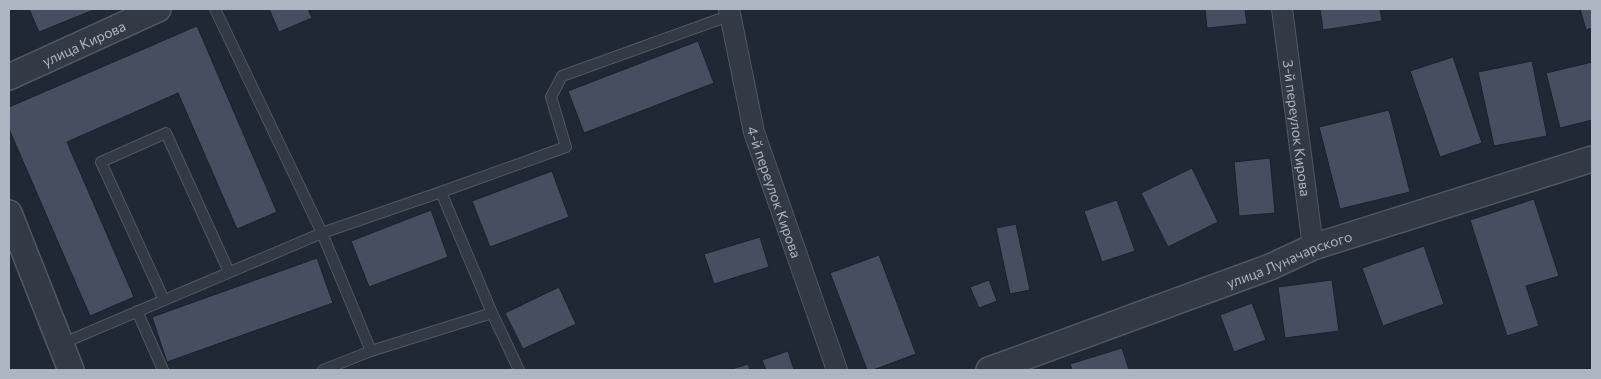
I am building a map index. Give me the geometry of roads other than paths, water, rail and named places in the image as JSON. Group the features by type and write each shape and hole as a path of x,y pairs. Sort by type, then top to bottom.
{"street":[{"name":"улица Кирова","path":"9,77 158,9"},
{"name":"3-й переулок Кирова","path":"1282,9 1313,247"},
{"name":"4-й переулок Кирова","path":"730,12 754,132 837,370"},
{"name":"улица Луначарского","path":"989,370 1270,266 1313,247 1592,159"},
{"path":"9,213 71,370"}],"lane":[{"path":"215,9 322,233 371,351"},
{"path":"61,344 322,233 566,146 551,97 562,76 730,12"},
{"path":"164,300 102,162 166,133 229,272"},
{"path":"441,192 492,313 519,370"},
{"path":"138,311 163,370"},
{"path":"323,370 371,351 492,313"}]}
